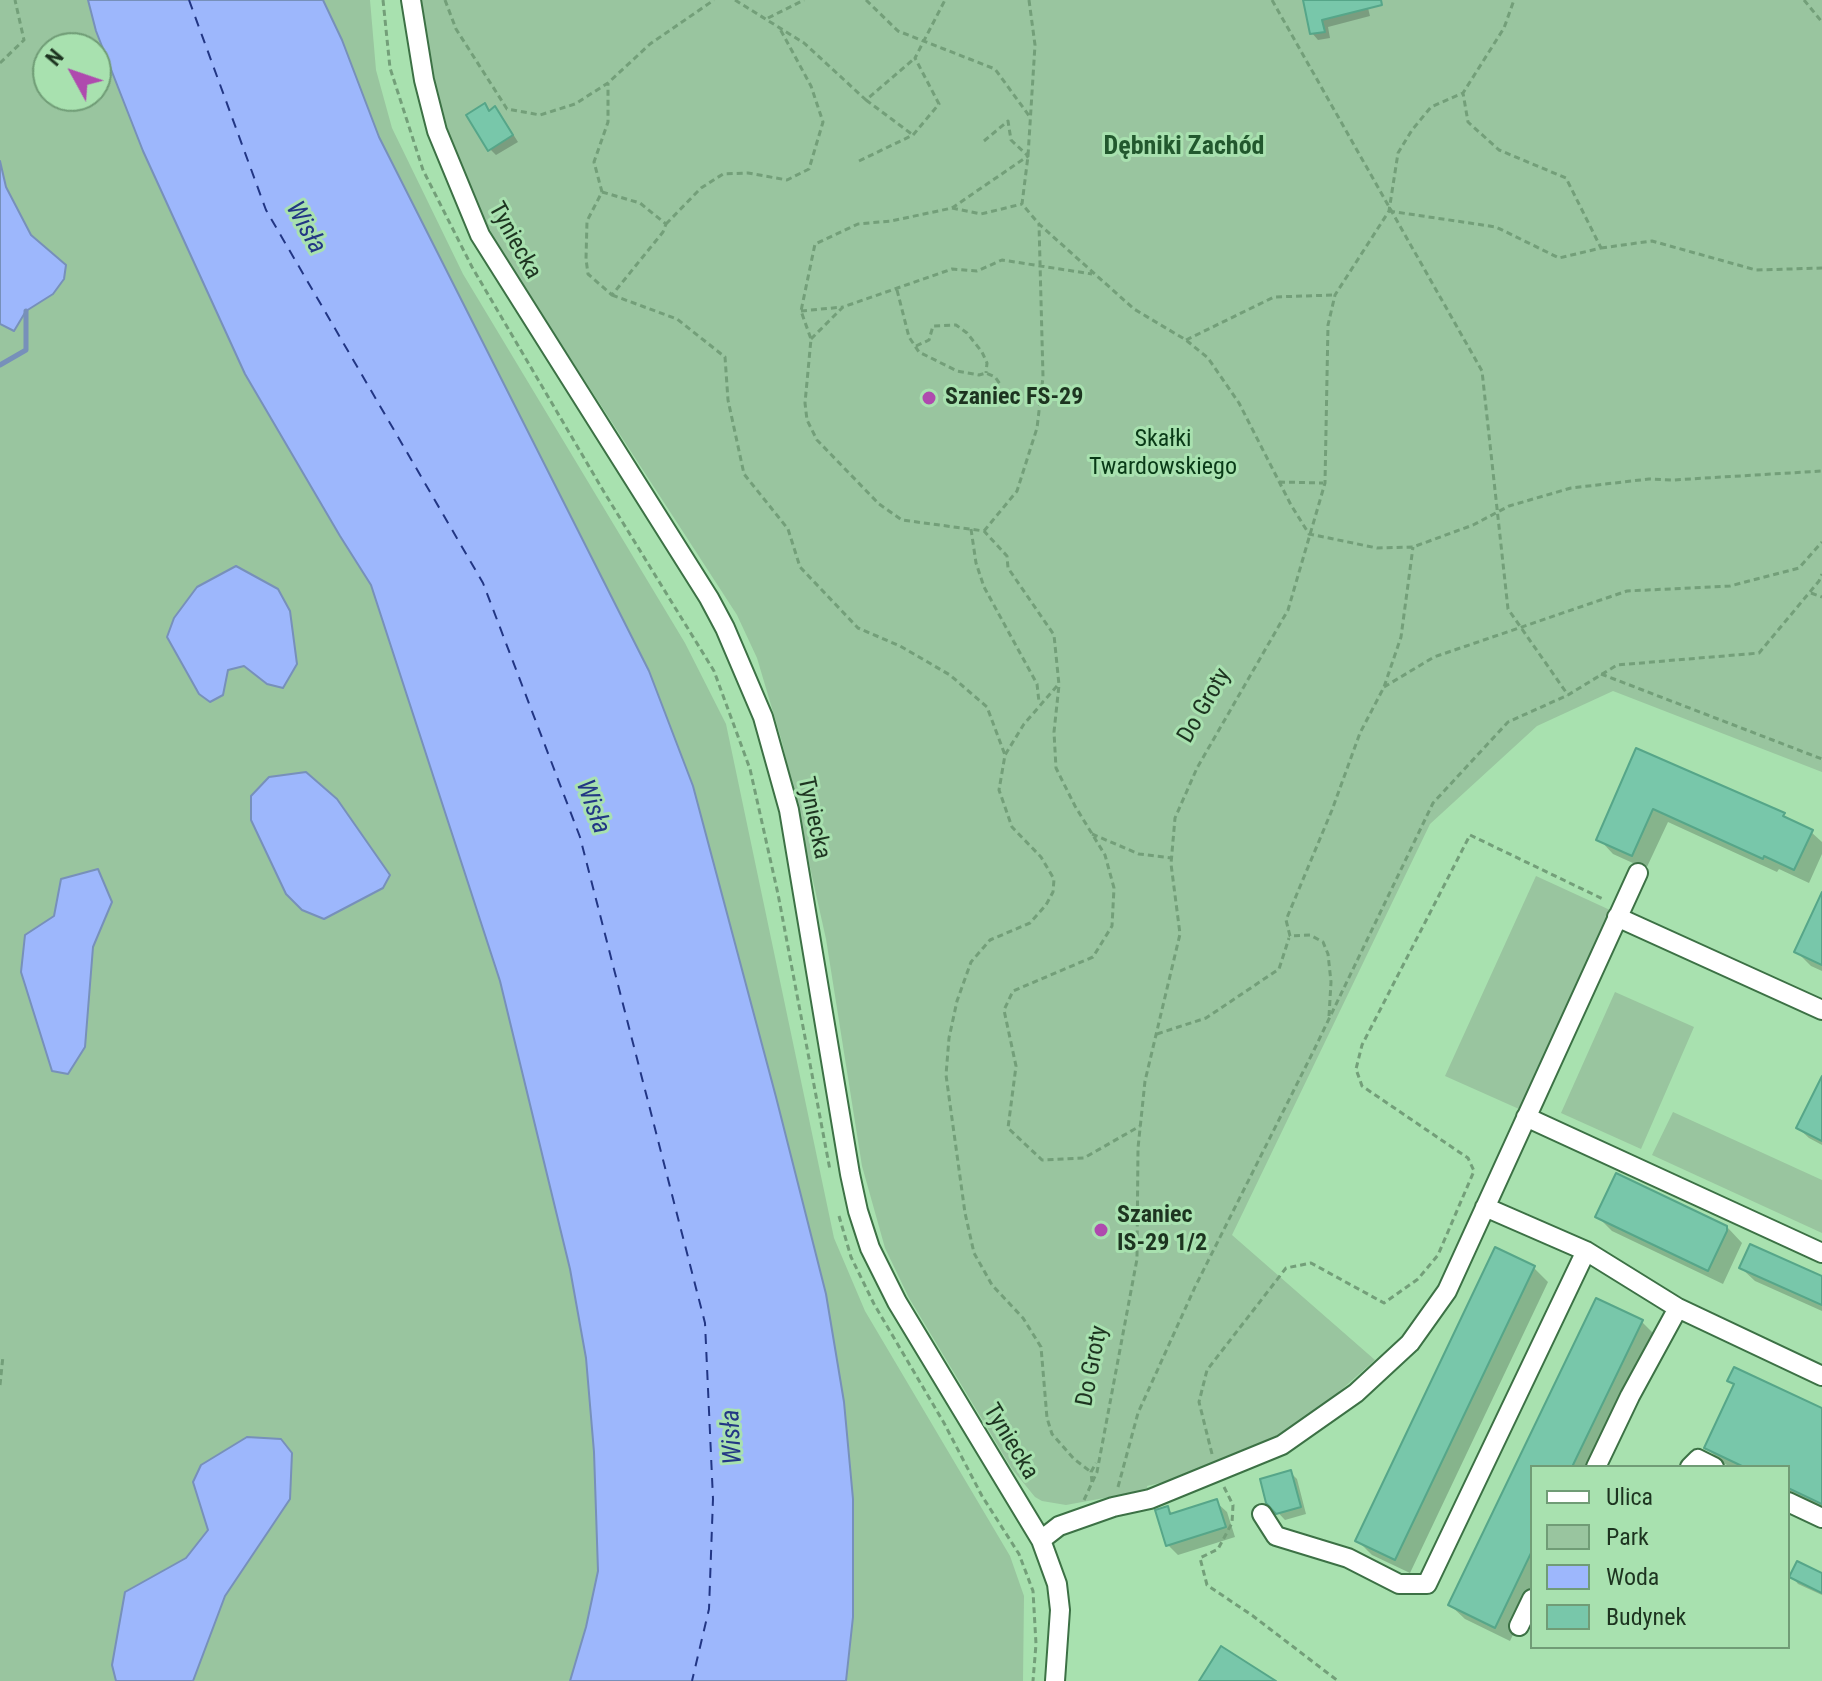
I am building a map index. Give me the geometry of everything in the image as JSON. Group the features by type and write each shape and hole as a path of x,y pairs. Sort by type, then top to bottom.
{"street":[{"name":"Tyniecka","path":"411,0 424,80 437,131 480,235 709,598 763,717 789,810 850,1174 870,1248 897,1302 1041,1540 1057,1584 1060,1610 1055,1681"},
{"path":"1041,1540 1059,1526 1113,1507 1150,1499 1282,1445 1356,1393 1410,1343 1447,1291 1615,910 1638,873"},
{"path":"1615,910 1822,1010"},
{"path":"1526,1117 1822,1253"},
{"path":"1485,1207 1586,1251 1678,1308 1822,1376"},
{"path":"1262,1514 1276,1536 1348,1558 1399,1584 1427,1584 1586,1251"},
{"path":"1601,1465 1630,1396 1678,1308"},
{"path":"1692,1465 1698,1459 1710,1465"},
{"path":"1790,1503 1822,1518"},
{"path":"1519,1626 1530,1603"}],"path":[{"path":"0,63 24,40 15,0"},
{"name":"Tyniecka","path":"383,0 390,68 423,170 472,267 714,671 750,769 778,894 832,1180"},
{"path":"445,0 456,29 507,109 540,115 575,104 608,83 650,44 714,0"},
{"path":"735,0 804,43 866,100 913,135"},
{"path":"766,19 804,0"},
{"path":"866,0 898,31 995,69 1031,119"},
{"path":"866,100 915,58 945,0"},
{"path":"1029,0 1035,45 1022,204 1092,274 1134,309 1186,340 1208,358 1239,403 1309,534 1377,548 1413,547 1473,525 1530,498 1571,488 1649,479 1822,471"},
{"path":"1272,0 1482,371 1508,609 1568,695"},
{"path":"1514,0 1504,28 1463,93 1468,122 1499,150 1566,178 1601,248"},
{"path":"1804,0 1822,22"},
{"path":"612,295 663,232 666,224 701,188 723,174 748,173 787,180 809,169 823,122 811,86 779,27"},
{"path":"859,161 913,135 939,104 915,58"},
{"path":"608,83 608,122 594,162 602,192 587,221 588,274 612,295 677,319 725,357 728,400 744,474 788,529 800,567 858,628 900,646 950,675 987,707 1005,755"},
{"name":"Do Groty","path":"1085,1497 1099,1459 1137,1259 1138,1148 1145,1081 1180,934 1171,858 1175,818 1197,768 1288,610 1325,483 1328,325 1335,295 1389,211 1398,153 1412,130 1431,107 1463,93"},
{"path":"984,141 1008,121 1011,140 1028,156"},
{"path":"1028,156 952,208 891,221 858,224 815,244 801,311 811,339 805,403 807,420 817,440 879,504 902,520 984,531 1007,556 1008,568 1054,635 1059,685 1054,732 1056,768 1105,855 1114,888 1112,926 1093,957 1013,991 1004,1010 1016,1066 1008,1128 1042,1160 1084,1158 1140,1126"},
{"path":"602,192 640,203 666,224"},
{"path":"952,208 981,214 1022,204"},
{"path":"1389,211 1496,227 1559,258 1652,241 1756,270 1822,268"},
{"path":"984,531 1017,491 1037,428 1043,377 1039,224"},
{"path":"801,311 843,307 952,269 977,271 1002,260 1092,274"},
{"path":"897,290 909,337 919,352 957,371 979,375 986,373 995,377 1000,384"},
{"path":"1186,340 1274,297 1335,295"},
{"path":"811,339 843,307"},
{"path":"916,346 929,340 933,326 956,325 982,352 987,363 986,373"},
{"path":"1279,482 1325,483"},
{"path":"971,529 976,563 984,587 1037,684 1040,704"},
{"path":"1384,687 1434,657 1627,591 1730,586 1799,568 1822,542"},
{"path":"1157,1034 1206,1018 1279,969 1290,936 1286,920 1360,733 1384,687 1401,637 1413,547"},
{"path":"1113,1507 1138,1413 1195,1287 1433,803 1508,722 1568,695 1617,665 1759,653 1822,574"},
{"path":"1809,592 1822,597"},
{"path":"1601,674 1822,759"},
{"path":"1059,685 1024,724 1005,755 999,790 1012,827 1041,857 1054,879 1053,892 1030,923 990,940 971,962 957,1001 949,1038 946,1075 965,1213 974,1253 992,1285 1023,1318 1041,1347 1047,1418 1052,1434 1074,1459 1091,1472"},
{"path":"1092,834 1139,854 1171,858"},
{"path":"1338,1681 1207,1585 1200,1558 1218,1549 1232,1523 1233,1505 1216,1472 1199,1402 1207,1370 1286,1268 1311,1263 1384,1303 1418,1279 1438,1255 1474,1171 1468,1158 1362,1086 1356,1069 1362,1045 1470,835 1615,910"},
{"path":"1290,936 1310,935 1323,942 1328,954 1331,982 1329,1018"},
{"name":"Tyniecka","path":"838,1212 851,1257 874,1304 944,1423 982,1496 1019,1554 1033,1591 1036,1644 1033,1681"},
{"path":"0,1385 3,1356"},
{"path":"1092,1482 1091,1472 1099,1459"}],"green space":[{"path":"0,0 88,0 96,32 32,32 32,112 112,112 112,72 143,151 245,374 371,585 451,804 482,925 500,981 569,1263 586,1358 594,1452 598,1571 591,1681 0,1681"},
{"path":"323,0 370,0 376,70 392,128 463,274 685,643 726,724 834,1238 865,1311 1010,1556 1024,1596 1023,1681 846,1681 853,1499 844,1402 826,1294 693,786 649,671 379,137 342,40"},
{"name":"Skałki Twardowskiego","path":"419,0 1822,0 1822,772 1613,691 1537,726 1430,824 1232,1235 1375,1360 1306,1421 1242,1454 1173,1480 1147,1486 1148,1490 1066,1505 1035,1497 1012,1469 909,1298 885,1248 862,1166 826,939 782,742 757,658 737,615 502,253 472,195 456,157 428,61"},
{"path":"1536,876 1610,910 1519,1109 1445,1076"},
{"path":"1615,992 1694,1027 1641,1149 1561,1113"},
{"path":"1673,1112 1822,1180 1822,1233 1652,1155"}],"water":[{"name":"Wisła","path":"88,0 323,0 342,40 379,137 649,671 693,786 826,1294 844,1402 853,1499 853,1617 846,1681 570,1681 598,1571 594,1452 586,1358 570,1269 500,981 371,585 245,374 143,151 112,72 112,32 96,31"},
{"path":"0,161 6,187 31,235 66,265 64,279 53,294 26,311 14,331 0,324"},
{"path":"236,566 278,589 290,611 297,664 283,688 267,684 244,666 228,670 223,695 210,702 199,694 167,637 174,618 197,587"},
{"path":"306,772 337,799 390,875 383,888 324,919 302,910 286,894 251,820 251,796 269,777"},
{"path":"98,869 112,902 93,947 85,1047 68,1074 52,1071 21,972 25,935 54,916 61,879"},
{"path":"247,1437 281,1439 292,1453 290,1499 225,1596 193,1681 116,1681 112,1665 125,1592 186,1558 208,1530 193,1482 201,1465"}],"building":[{"path":"1303,0 1381,0 1382,5 1322,20 1325,32 1310,34"},
{"path":"485,103 489,111 495,106 513,135 488,151 466,115"},
{"path":"1636,748 1785,813 1783,816 1813,830 1794,870 1653,809 1632,856 1596,840"},
{"path":"1822,892 1822,965 1794,952"},
{"path":"1822,1076 1822,1141 1796,1128"},
{"path":"1616,1173 1727,1226 1708,1271 1595,1217"},
{"path":"1750,1244 1822,1276 1822,1305 1739,1268"},
{"path":"1495,1247 1535,1266 1395,1560 1355,1541"},
{"path":"1596,1298 1643,1320 1573,1465 1530,1465 1530,1555 1495,1628 1448,1605"},
{"path":"1734,1367 1822,1408 1822,1504 1790,1489 1790,1465 1740,1465 1704,1448 1734,1384 1727,1381"},
{"path":"1291,1470 1301,1507 1276,1514 1266,1503 1260,1479"},
{"path":"1217,1499 1226,1527 1166,1546 1155,1510 1168,1506 1170,1514"},
{"path":"1797,1561 1822,1573 1822,1593 1790,1577"},
{"path":"1221,1646 1276,1681 1199,1681"}],"waterway":[{"path":"0,365 26,350 26,311"}],"ferry route":[{"path":"189,0 266,210 483,583 580,837 705,1323 713,1499 709,1609 692,1681"}],"place":[{"name":"Szaniec FS-29","path":"929,398"},
{"name":"Szaniec IS-29 1/2","path":"1101,1230"}],"district":[{"name":"Dębniki Zachód","path":"1184,147"}]}
